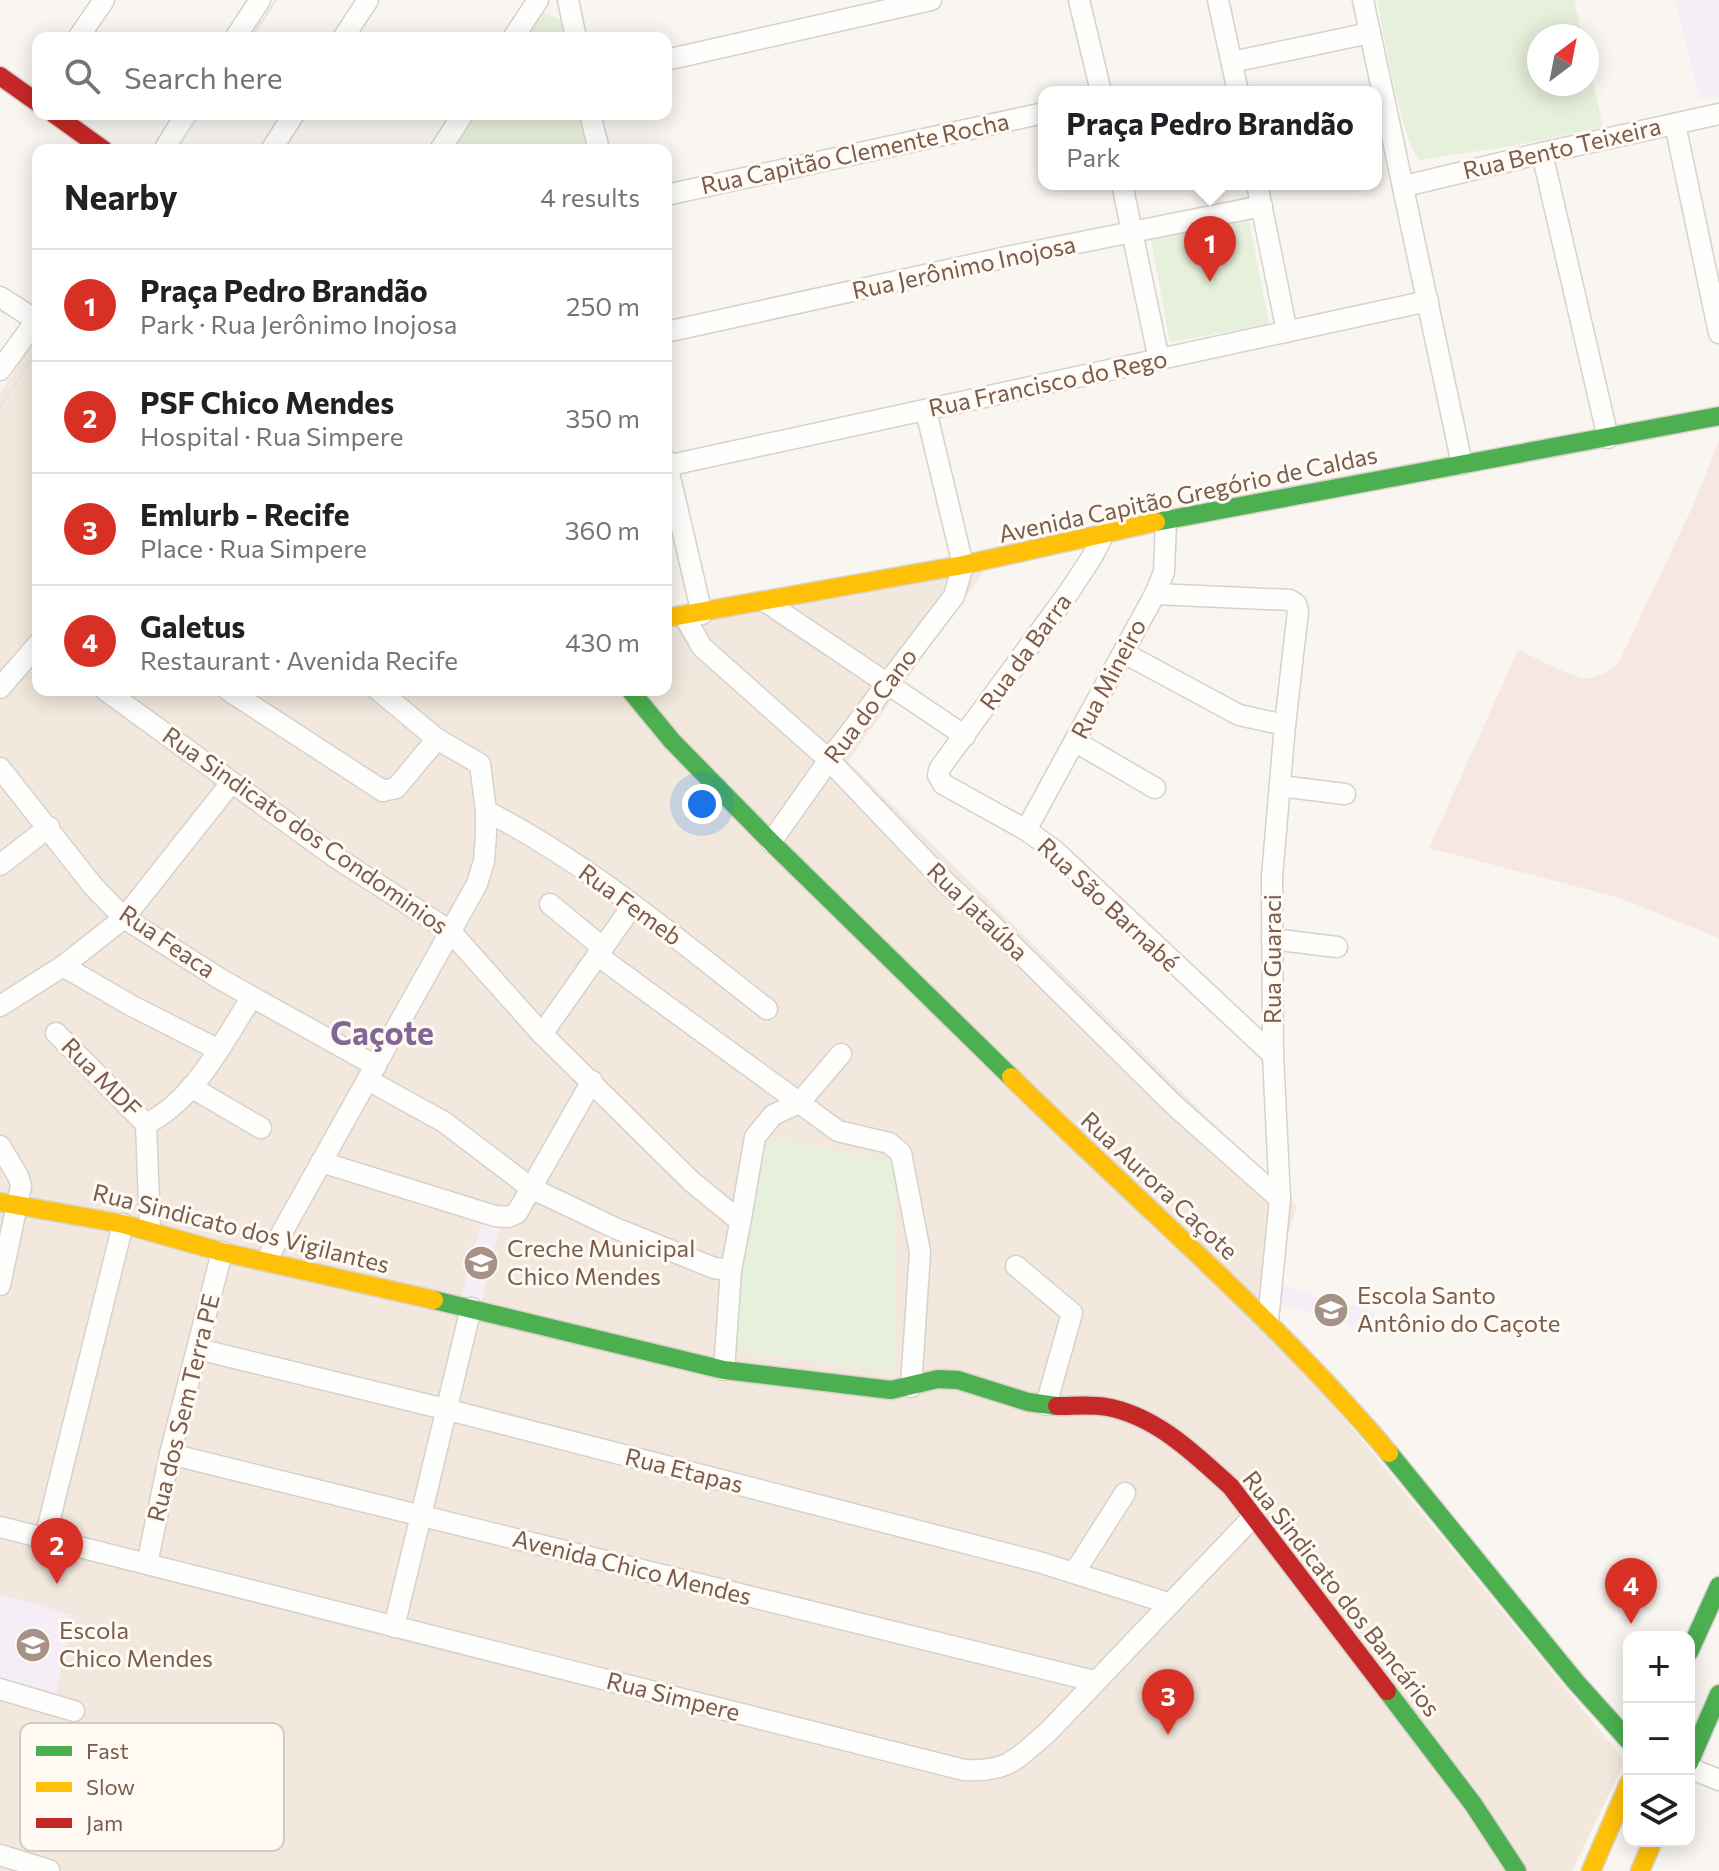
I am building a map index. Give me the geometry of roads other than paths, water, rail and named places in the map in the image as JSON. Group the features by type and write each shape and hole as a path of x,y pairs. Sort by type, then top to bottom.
{"main road":[{"path":"0,76 32,98"},
{"path":"62,120 96,144"},
{"name":"Avenida Capitão Gregório de Caldas","path":"684,616 963,565 1105,532 1719,416"},
{"name":"Rua Aurora Caçote","path":"635,696 672,741 771,842 1090,1155 1268,1321 1361,1419 1575,1681 1623,1734"},
{"name":"Rua Sindicato dos Vigilantes","path":"10,1202 150,1230 222,1252 471,1308"},
{"name":"Rua Sindicato dos Bancários","path":"471,1308 724,1370 891,1390 941,1378 959,1379 1046,1405 1106,1407 1130,1414 1159,1429 1194,1453 1231,1487 1473,1804 1517,1871"},
{"path":"1695,1639 1719,1586"},
{"path":"1695,1752 1719,1694"},
{"path":"1591,1871 1623,1797"},
{"path":"1640,1871 1650,1847"}],"street":[{"path":"82,32 104,0"},
{"path":"239,32 260,0"},
{"path":"347,32 368,0"},
{"path":"517,32 538,0"},
{"path":"568,0 575,32"},
{"path":"672,59 931,0"},
{"path":"1079,0 1100,86"},
{"path":"1218,0 1237,86"},
{"path":"1363,0 1462,464"},
{"path":"1232,62 1370,33"},
{"name":"Rua Capitão Clemente Rocha","path":"672,194 1038,114"},
{"name":"Rua Bento Teixeira","path":"1405,186 1719,114"},
{"path":"168,144 182,120"},
{"path":"275,144 290,120"},
{"path":"444,144 459,120"},
{"path":"592,120 598,144"},
{"path":"1675,124 1711,261 1719,333"},
{"path":"1542,153 1608,438"},
{"path":"1123,190 1159,360"},
{"path":"1258,190 1287,332"},
{"name":"Rua Jerônimo Inojosa","path":"672,331 1262,206"},
{"path":"0,297 32,316"},
{"name":"Rua Francisco do Rego","path":"672,463 926,411 1428,301"},
{"path":"0,370 32,326"},
{"path":"926,411 963,565"},
{"name":"Rua Jataúba","path":"672,515 684,616 702,647 829,760 945,882 1153,1085 1280,1199"},
{"name":"Rua Mineiro","path":"1026,830 1155,594 1164,572 1166,520"},
{"name":"Rua da Barra","path":"940,768 1069,592 1105,532"},
{"name":"Rua do Cano","path":"771,842 829,760 954,596 963,565"},
{"name":"Rua Guaraci","path":"1155,594 1290,600 1296,604 1298,623 1285,725 1272,877 1273,1055 1280,1199 1268,1321"},
{"path":"766,602 965,736"},
{"path":"0,688 32,651"},
{"path":"1124,653 1239,715 1285,725"},
{"name":"Rua Sindicato dos Condominios","path":"113,696 332,855 450,931 542,1034 691,1181 738,1218"},
{"path":"237,696 383,791 396,788 437,739"},
{"path":"266,1261 468,904 484,861 486,811 480,764 437,739 393,696"},
{"path":"1076,742 1155,788"},
{"name":"Rua Feaca","path":"0,768 93,886 124,918 372,1073 444,1122 531,1188 615,1228 723,1269"},
{"name":"Rua São Barnabé","path":"940,768 938,775 943,784 1026,830 1054,850 1273,1055"},
{"path":"0,1006 63,966 124,918 231,783"},
{"path":"1280,786 1345,794"},
{"name":"Rua Femeb","path":"486,811 563,855 767,1009"},
{"path":"0,865 49,827"},
{"path":"550,904 600,952 838,1131 889,1143 901,1153 920,1252 911,1387"},
{"path":"542,1034 633,905"},
{"path":"1272,939 1337,947"},
{"path":"63,966 132,1006 217,1049"},
{"path":"150,1230 146,1124 167,1111 191,1087 252,997"},
{"name":"Rua MDF","path":"56,1033 146,1124"},
{"path":"724,1370 723,1269 738,1218 755,1137 773,1115 799,1103 841,1054"},
{"path":"321,1162 495,1216 508,1217 517,1213 592,1081"},
{"path":"191,1087 261,1128"},
{"path":"0,1146 21,1186 10,1202 0,1285"},
{"path":"45,1538 123,1224"},
{"name":"Rua dos Sem Terra PE","path":"147,1564 170,1454 222,1252"},
{"path":"1016,1266 1072,1313 1046,1405"},
{"path":"394,1627 471,1308"},
{"name":"Rua Etapas","path":"198,1349 445,1409 1039,1562 1168,1603"},
{"name":"Avenida Chico Mendes","path":"170,1454 1094,1681"},
{"path":"1074,1573 1125,1493"},
{"name":"Rua Simpere","path":"0,1527 964,1770 989,1771 1012,1762 1048,1732 1253,1517"},
{"path":"0,1689 74,1711"},
{"path":"1695,1769 1719,1780"},
{"path":"0,1855 49,1870"}],"tram line":[{"path":"255,32 276,0"},
{"path":"179,144 196,120"},
{"path":"0,408 32,358"}],"place":[{"name":"Praça Pedro Brandão","path":"1210,282"},
{"name":"Creche Municipal Chico Mendes","path":"481,1263"},
{"name":"Escola Santo Antônio do Caçote","path":"1331,1310"},
{"name":"PSF Chico Mendes","path":"57,1584"},
{"name":"Galetus","path":"1631,1624"},
{"name":"Escola Chico Mendes","path":"33,1645"},
{"name":"Emlurb - Recife","path":"1168,1735"}],"district":[{"name":"Caçote","path":"382,1034"}]}
